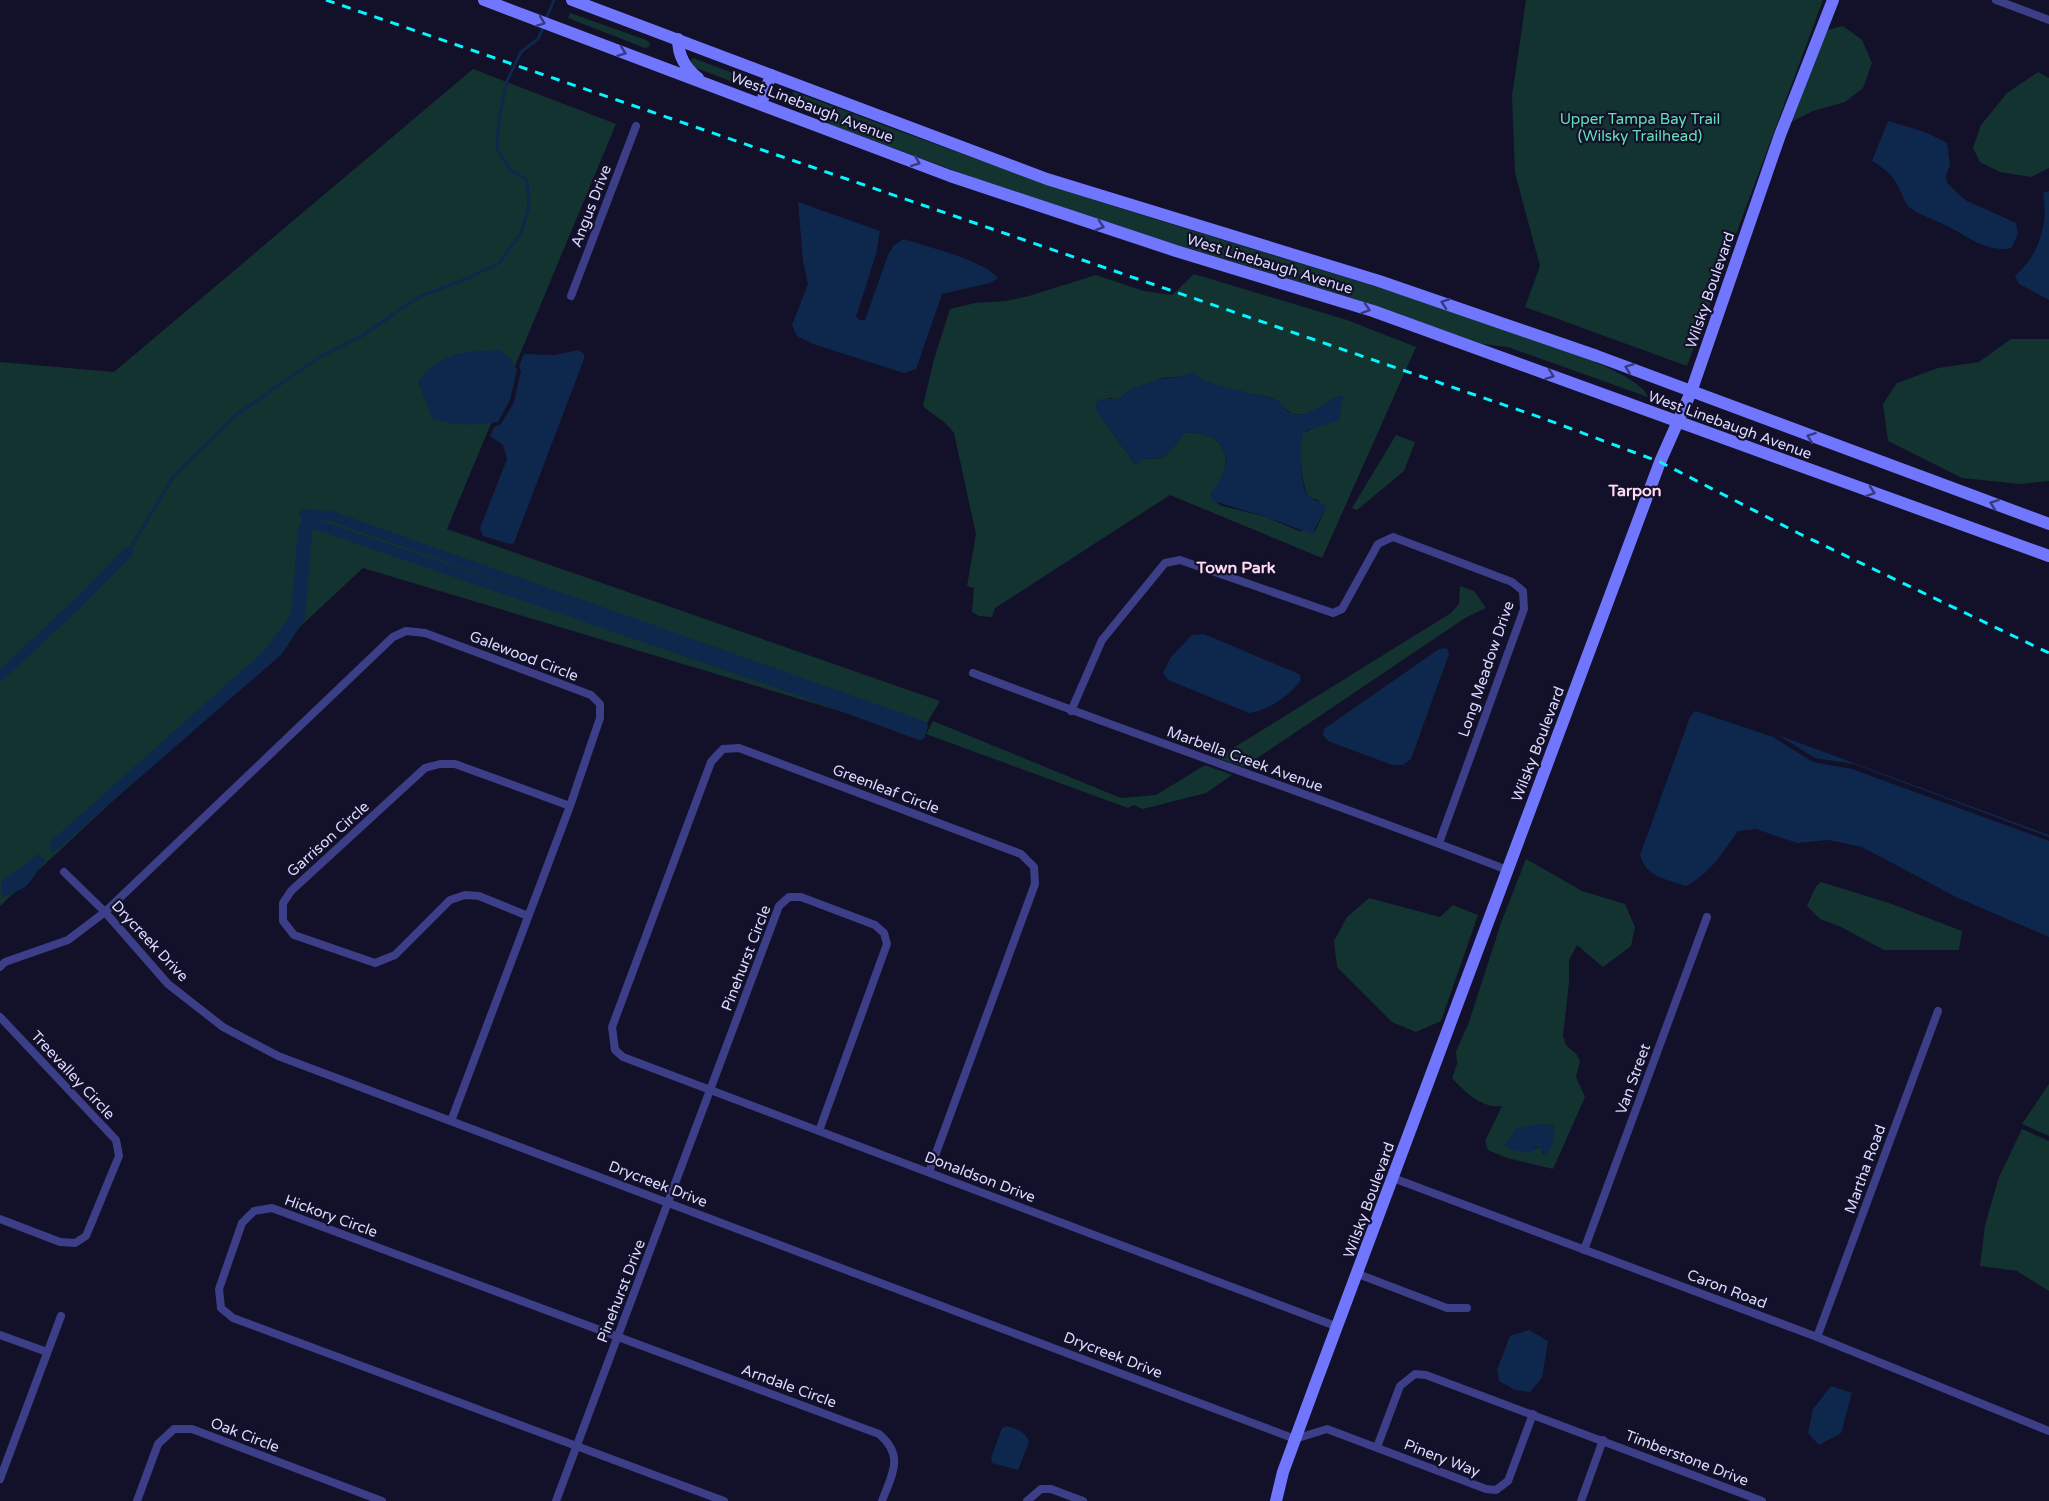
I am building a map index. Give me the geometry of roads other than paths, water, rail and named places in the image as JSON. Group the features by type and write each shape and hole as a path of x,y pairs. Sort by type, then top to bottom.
{"main road":[{"name":"West Linebaugh Avenue","path":"484,0 962,180 1176,251 1373,311 2049,556"},
{"name":"Wilsky Boulevard","path":"1276,1501 1295,1438 1660,462 1691,392 1780,135 1833,0"},
{"name":"West Linebaugh Avenue","path":"575,1 1047,179 1379,281 1597,356 2049,524"},
{"path":"678,39 678,49 683,62 691,73 704,82"},
{"path":"761,104 771,75"}],"street":[{"path":"1996,0 2049,20"},
{"name":"Angus Drive","path":"571,296 636,126"},
{"name":"Long Meadow Drive","path":"1071,711 1102,640 1165,563 1180,560 1333,614 1342,609 1378,544 1393,537 1512,582 1523,591 1524,609 1439,843"},
{"name":"Galewood Circle","path":"105,912 393,637 406,631 424,633 591,695 600,704 600,718 570,806 451,1121"},
{"name":"Marbella Creek Avenue","path":"973,673 1507,870"},
{"name":"Greenleaf Circle","path":"615,1050 612,1027 711,762 723,749 740,748 1021,854 1034,867 1035,884 929,1173"},
{"name":"Garrison Circle","path":"528,916 478,896 465,895 450,900 395,954 375,963 294,935 283,921 283,903 291,891 425,768 440,764 455,764 570,806"},
{"name":"Drycreek Drive","path":"64,872 105,912 168,984 223,1027 278,1056 1295,1438"},
{"name":"Pinehurst Circle","path":"711,1090 779,906 789,897 801,897 876,925 884,933 887,944 819,1131"},
{"path":"0,966 5,962 68,940 105,912"},
{"name":"Van Street","path":"1584,1250 1707,917"},
{"name":"Martha Road","path":"1817,1337 1938,1011"},
{"name":"Treevalley Circle","path":"0,1017 116,1140 119,1156 87,1236 75,1243 60,1242 0,1219"},
{"name":"Donaldson Drive","path":"615,1050 623,1057 1338,1327"},
{"name":"Pinehurst Drive","path":"556,1501 711,1090"},
{"name":"Caron Road","path":"1393,1178 1817,1337 2049,1431"},
{"name":"Hickory Circle","path":"577,1446 233,1318 221,1308 219,1289 242,1223 254,1211 272,1208 618,1337"},
{"path":"1358,1274 1447,1308 1467,1308"},
{"path":"0,1479 61,1316"},
{"path":"0,1335 47,1352"},
{"name":"Arndale Circle","path":"618,1337 879,1434 890,1443 895,1454 894,1468 882,1501"},
{"path":"1377,1447 1400,1386 1415,1374 1426,1375 1603,1440 1581,1501"},
{"name":"Pinery Way","path":"1295,1438 1327,1429 1486,1489 1496,1490 1508,1481 1533,1414"},
{"name":"Oak Circle","path":"137,1501 158,1444 174,1430 192,1429 382,1501"},
{"name":"Timberstone Drive","path":"1603,1440 1762,1501"},
{"path":"577,1446 724,1501"},
{"path":"1027,1501 1041,1489 1051,1489 1083,1501"}],"water":[{"path":"1888,121 1925,132 1947,143 1950,165 1946,176 1947,183 1965,200 2016,223 2018,234 2011,248 1985,246 1909,207 1893,178 1872,161"},
{"path":"2049,191 2049,300 2019,284 2015,276 2036,249 2045,216 2043,193"},
{"path":"798,202 880,231 876,254 856,317 860,320 865,320 888,255 894,245 904,239 968,260 991,271 998,278 990,283 942,294 916,369 904,373 813,344 797,336 792,325 808,284 803,261"},
{"path":"500,350 510,358 517,370 510,400 498,422 464,424 448,423 432,418 418,381 427,371 455,355"},
{"path":"578,350 584,354 584,359 514,543 510,544 483,536 480,528 507,459 503,445 490,436 494,427 501,424 514,402 521,371 519,366 524,354 555,355"},
{"path":"1191,372 1222,387 1279,401 1285,410 1292,414 1307,413 1338,396 1343,397 1339,421 1307,430 1302,435 1301,467 1305,492 1309,497 1325,505 1325,510 1312,534 1213,501 1210,494 1222,476 1225,454 1218,441 1211,437 1185,433 1163,458 1141,459 1137,465 1096,411 1096,404 1100,399 1119,399 1131,389 1155,380 1183,376"},
{"path":"304,514 313,523 305,619 282,654 53,853 50,849 50,842 265,650 291,614 298,528"},
{"path":"1204,634 1299,674 1301,680 1278,701 1264,709 1249,713 1168,680 1163,673 1171,657 1192,635"},
{"path":"1447,648 1449,654 1411,759 1403,765 1392,765 1328,741 1323,735 1324,729 1439,649"},
{"path":"1695,711 1773,737 1813,762 1852,769 2049,841 2049,937 1956,897 1862,847 1828,840 1797,843 1756,829 1738,831 1709,869 1686,886 1652,873 1640,855 1690,717"},
{"path":"1778,735 2049,835 2049,837 1854,764 1815,758"},
{"path":"38,854 46,861 29,883 2,897 1,880"},
{"path":"1539,1124 1554,1126 1554,1141 1546,1156 1539,1147 1535,1147 1533,1152 1527,1152 1506,1147 1505,1143 1515,1128"},
{"path":"1529,1330 1548,1341 1542,1378 1530,1392 1515,1390 1499,1381 1497,1370 1510,1336"},
{"path":"1831,1386 1852,1393 1841,1433 1819,1445 1808,1433 1813,1409"},
{"path":"1007,1426 1023,1433 1029,1442 1018,1470 992,1463 991,1458 1002,1428"}],"waterway":[{"path":"546,19 554,0"},
{"path":"128,552 173,477 236,415 318,358 363,335 419,297 466,279 499,263 521,233 529,206 527,180 510,170 497,149 499,118 507,81 521,52 538,39 544,26"},
{"path":"304,514 331,516 923,726 920,735 803,692 312,523"},
{"path":"0,676 78,603 128,552"}],"railway":[{"path":"326,0 1545,419 1660,462 1798,533 2049,653"}],"district":[{"name":"Tarpon","path":"1635,490"},
{"name":"Town Park","path":"1236,567"}],"park label":[{"name":"Upper Tampa Bay Trail (Wilsky Trailhead)","path":"1640,128"}]}
